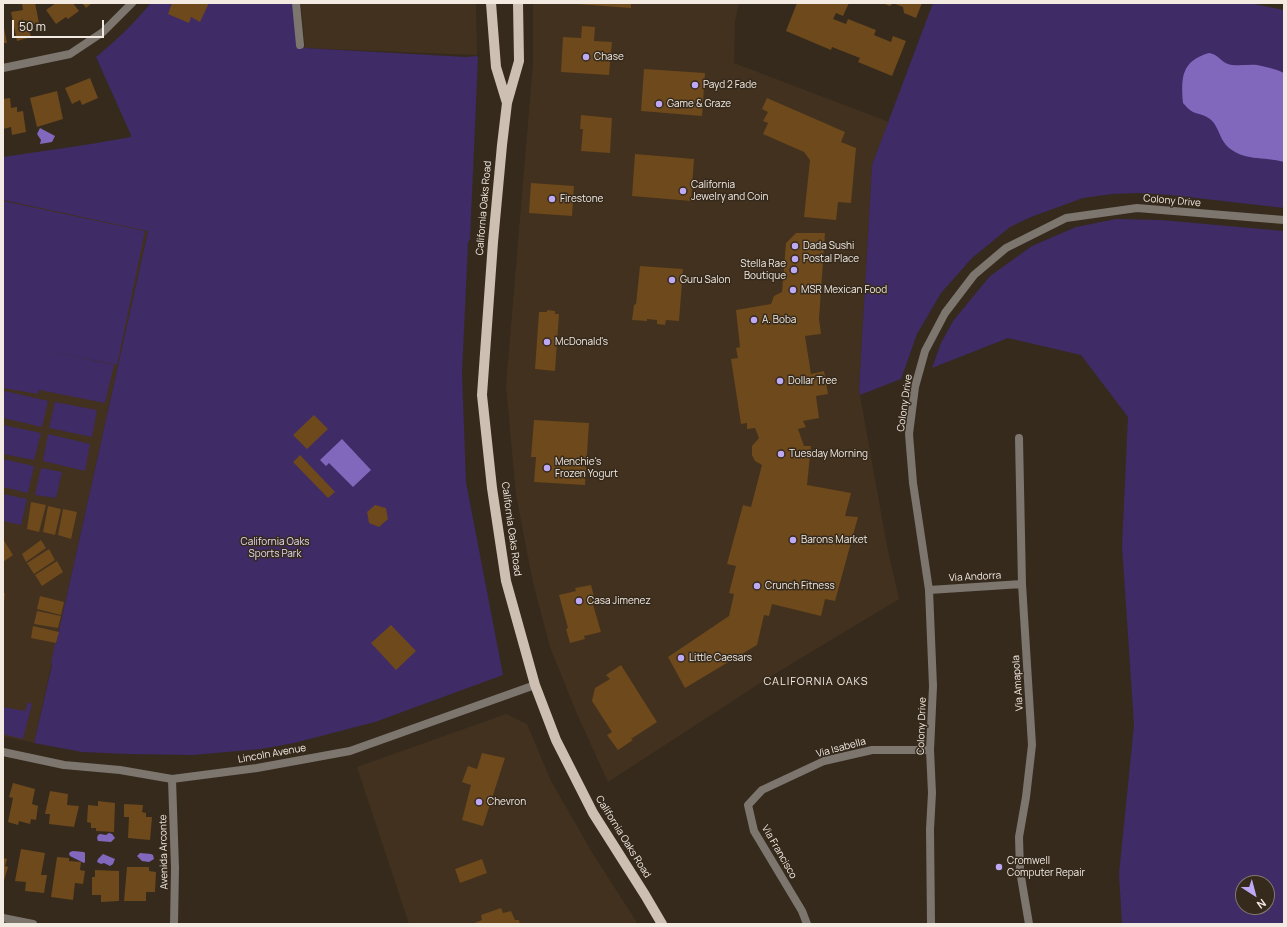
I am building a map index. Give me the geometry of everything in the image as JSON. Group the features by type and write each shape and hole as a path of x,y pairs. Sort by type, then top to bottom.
{"main road":[{"name":"California Oaks Road","path":"491,3 496,68 507,103"},
{"name":"California Oaks Road","path":"518,3 519,61 507,103 493,242 482,395 492,488 506,581 535,685 556,740 593,814 662,924"}],"street":[{"path":"3,68 70,54 102,32 132,3"},
{"path":"296,3 300,45"},
{"name":"Colony Drive","path":"932,924 930,829 932,793 930,750 933,686 929,590 913,483 909,434 915,387 925,351 945,313 974,275 1006,248 1066,218 1137,208 1284,220"},
{"name":"Via Amapola","path":"1019,438 1022,584 1032,745 1026,797 1019,837 1020,864 1029,924"},
{"name":"Via Andorra","path":"929,590 1022,584"},
{"name":"Lincoln Avenue","path":"3,752 64,765 120,770 172,779 257,768 350,751 535,685"},
{"name":"Via Isabella","path":"762,790 824,761 872,750 930,750"},
{"name":"Avenida Arconte","path":"172,779 175,868 174,924"},
{"name":"Via Francisco","path":"762,790 748,805 754,830 802,911 807,924"},
{"path":"3,918 28,924"}],"shaded area":[{"path":"301,3 476,3 477,55 305,48"},
{"path":"533,3 739,3 735,21 734,63 889,122 872,165 859,390 887,546 899,599 768,678 608,782 577,714 550,647 533,583 516,495 506,385 533,64"},
{"path":"1209,53 1215,55 1228,64 1257,65 1284,73 1284,162 1254,158 1239,154 1232,150 1226,145 1217,128 1210,119 1192,111 1183,103 1183,78 1188,66 1200,56"},
{"path":"40,128 55,136 52,142 40,144 41,140 37,134"},
{"path":"3,200 148,230 34,743 3,736"},
{"path":"342,439 371,470 353,487 329,463 326,466 320,460"},
{"path":"506,714 527,724 551,781 593,854 638,924 409,924 357,767"},
{"path":"109,833 115,838 111,842 98,841 98,835 106,835"},
{"path":"70,852 85,853 84,863 70,856"},
{"path":"140,853 151,854 153,855 154,859 149,862 142,861 137,856"},
{"path":"103,854 115,859 113,864 110,866 97,862"}],"green space":[{"name":"California Oaks Sports Park","path":"151,3 296,3 297,35 305,48 466,57 477,56 470,239 468,243 462,373 466,482 503,675 375,722 294,743 261,749 193,755 128,754 82,752 34,743 148,231 3,200 3,157 131,137 96,57 125,31"},
{"path":"933,3 1249,3 1284,10 1284,208 1170,195 1137,193 1112,194 1083,198 1031,217 1010,227 972,258 941,293 917,334 901,379 860,395 859,390 872,165"},
{"path":"3,201 145,231 117,365 49,351 114,365 105,403 39,390 38,394 3,388"},
{"path":"1116,219 1161,220 1284,231 1284,924 1122,924 1119,874 1134,725 1122,546 1128,417 1081,355 1008,338 932,368 941,343 953,321 990,276 1032,246 1076,227"},
{"path":"5,391 48,401 42,427 3,418 3,399"},
{"path":"55,402 97,410 92,437 49,428"},
{"path":"3,425 41,433 34,460 3,454"},
{"path":"48,434 90,444 85,471 43,461"},
{"path":"3,459 34,466 28,493 3,487"},
{"path":"41,468 62,472 56,498 35,495"},
{"path":"3,494 27,499 21,525 3,521"},
{"path":"28,702 32,704 23,739 3,734 3,707 25,711"}],"building":[{"path":"22,3 35,3 39,23 28,25 31,37 17,41 11,12 23,10"},
{"path":"56,3 73,3 79,11 68,19 66,17 56,24 46,10"},
{"path":"82,3 92,3 86,8"},
{"path":"172,3 209,3 200,22 191,17 189,23 168,14"},
{"path":"631,3 631,8 577,4"},
{"path":"797,3 849,3 843,16 836,13 833,19 846,24 848,19 876,30 874,35 891,42 893,36 906,41 892,76 858,62 860,58 832,47 831,50 786,31"},
{"path":"882,3 893,3 890,6"},
{"path":"893,3 922,3 916,18 904,13 903,7"},
{"path":"3,23 7,43 3,43"},
{"name":"Chase","path":"582,26 595,27 594,41 612,42 609,75 561,72 563,37 581,38"},
{"path":"644,69 705,73 702,116 641,111"},
{"path":"90,78 98,98 82,105 80,100 72,104 65,88"},
{"path":"57,91 63,119 37,127 30,98"},
{"path":"10,98 11,108 17,107 17,112 23,111 26,132 12,135 11,127 3,129 3,99"},
{"path":"767,98 845,132 841,142 856,148 851,203 838,202 836,220 804,217 810,160 804,152 763,134 768,123 763,121 768,112 762,109"},
{"path":"581,115 612,118 610,153 581,151 583,129 580,129"},
{"path":"635,154 694,159 691,201 632,196"},
{"name":"Firestone","path":"531,183 574,186 572,216 529,213"},
{"path":"796,233 825,233 819,319 821,334 805,336 811,374 824,371 828,394 816,396 819,418 803,421 806,427 798,429 804,446 811,446 807,485 851,493 845,516 858,517 835,601 825,599 821,616 772,604 769,616 764,615 757,645 685,688 668,657 729,616 734,594 729,593 736,566 727,564 743,505 751,507 762,465 755,461 752,455 752,446 759,438 755,428 747,429 747,423 741,424 731,359 738,358 736,348 740,347 736,310 771,304 774,296 782,292 786,243"},
{"path":"640,266 683,269 679,321 666,320 665,325 657,324 657,320 632,320 634,305 636,304"},
{"name":"McDonald's","path":"547,310 555,311 555,314 559,314 555,371 535,369 539,312 547,312"},
{"path":"314,415 328,429 307,449 293,435"},
{"path":"534,420 589,423 585,485 534,482 536,457 531,457"},
{"path":"300,455 335,492 328,498 293,462"},
{"path":"31,502 46,505 39,532 27,529"},
{"path":"375,505 386,508 388,519 379,527 369,523 367,512"},
{"path":"48,506 61,509 55,535 43,532"},
{"path":"63,509 77,512 71,539 58,535"},
{"path":"3,539 13,555 3,562"},
{"path":"41,540 46,548 26,562 22,554"},
{"path":"49,549 55,560 34,574 27,563"},
{"path":"57,561 63,572 42,586 35,575"},
{"path":"591,585 595,600 592,601 601,632 584,636 585,639 570,643 566,629 568,628 559,595 576,591 575,588"},
{"path":"3,593 5,593 4,603 3,603"},
{"path":"40,596 64,602 61,615 37,609"},
{"path":"37,611 61,616 58,628 34,624"},
{"path":"391,625 416,651 396,670 371,643"},
{"path":"33,626 59,632 56,643 31,638"},
{"path":"621,665 657,722 631,739 633,740 618,750 607,735 612,732 592,701 595,688 610,679 606,675"},
{"name":"Chevron","path":"482,753 505,758 483,826 462,820 471,785 462,782 468,766 477,769"},
{"path":"13,783 35,789 32,804 38,806 36,820 31,819 30,824 19,821 18,825 8,822 13,798 9,797"},
{"path":"50,791 68,794 67,805 79,806 74,827 49,824 50,814 45,814"},
{"path":"98,801 115,803 114,832 96,831 96,828 91,828 91,823 87,822 88,805 98,806"},
{"path":"124,804 143,805 142,812 146,813 146,817 152,817 150,840 128,838 129,817 124,817"},
{"path":"21,849 45,853 41,875 47,875 44,893 25,891 26,882 15,881"},
{"path":"57,857 69,858 69,861 81,862 80,870 85,871 83,884 75,883 73,900 51,897"},
{"path":"3,858 7,859 5,866 8,867 3,884"},
{"path":"482,859 487,873 460,883 455,869"},
{"path":"127,867 149,867 149,871 156,872 155,892 146,892 146,901 124,901"},
{"path":"95,870 119,871 119,901 101,902 101,895 92,895 92,877 95,877"},
{"path":"501,908 503,913 511,911 515,920 519,920 520,924 472,924 482,920 481,915"}],"place":[{"name":"Chase","path":"586,57"},
{"name":"Payd 2 Fade","path":"695,85"},
{"name":"Game & Graze","path":"659,104"},
{"name":"California Jewelry and Coin","path":"683,191"},
{"name":"Firestone","path":"552,199"},
{"name":"Dada Sushi","path":"795,246"},
{"name":"Postal Place","path":"795,259"},
{"name":"Stella Rae Boutique","path":"794,270"},
{"name":"Guru Salon","path":"672,280"},
{"name":"MSR Mexican Food","path":"793,290"},
{"name":"A. Boba","path":"754,320"},
{"name":"McDonald's","path":"547,342"},
{"name":"Dollar Tree","path":"780,381"},
{"name":"Tuesday Morning","path":"781,454"},
{"name":"Menchie's Frozen Yogurt","path":"547,468"},
{"name":"Barons Market","path":"793,540"},
{"name":"Crunch Fitness","path":"757,586"},
{"name":"Casa Jimenez","path":"579,601"},
{"name":"Little Caesars","path":"681,658"},
{"name":"Chevron","path":"479,802"},
{"name":"Cromwell Computer Repair","path":"999,867"}],"district":[{"name":"CALIFORNIA OAKS","path":"816,682"}]}
